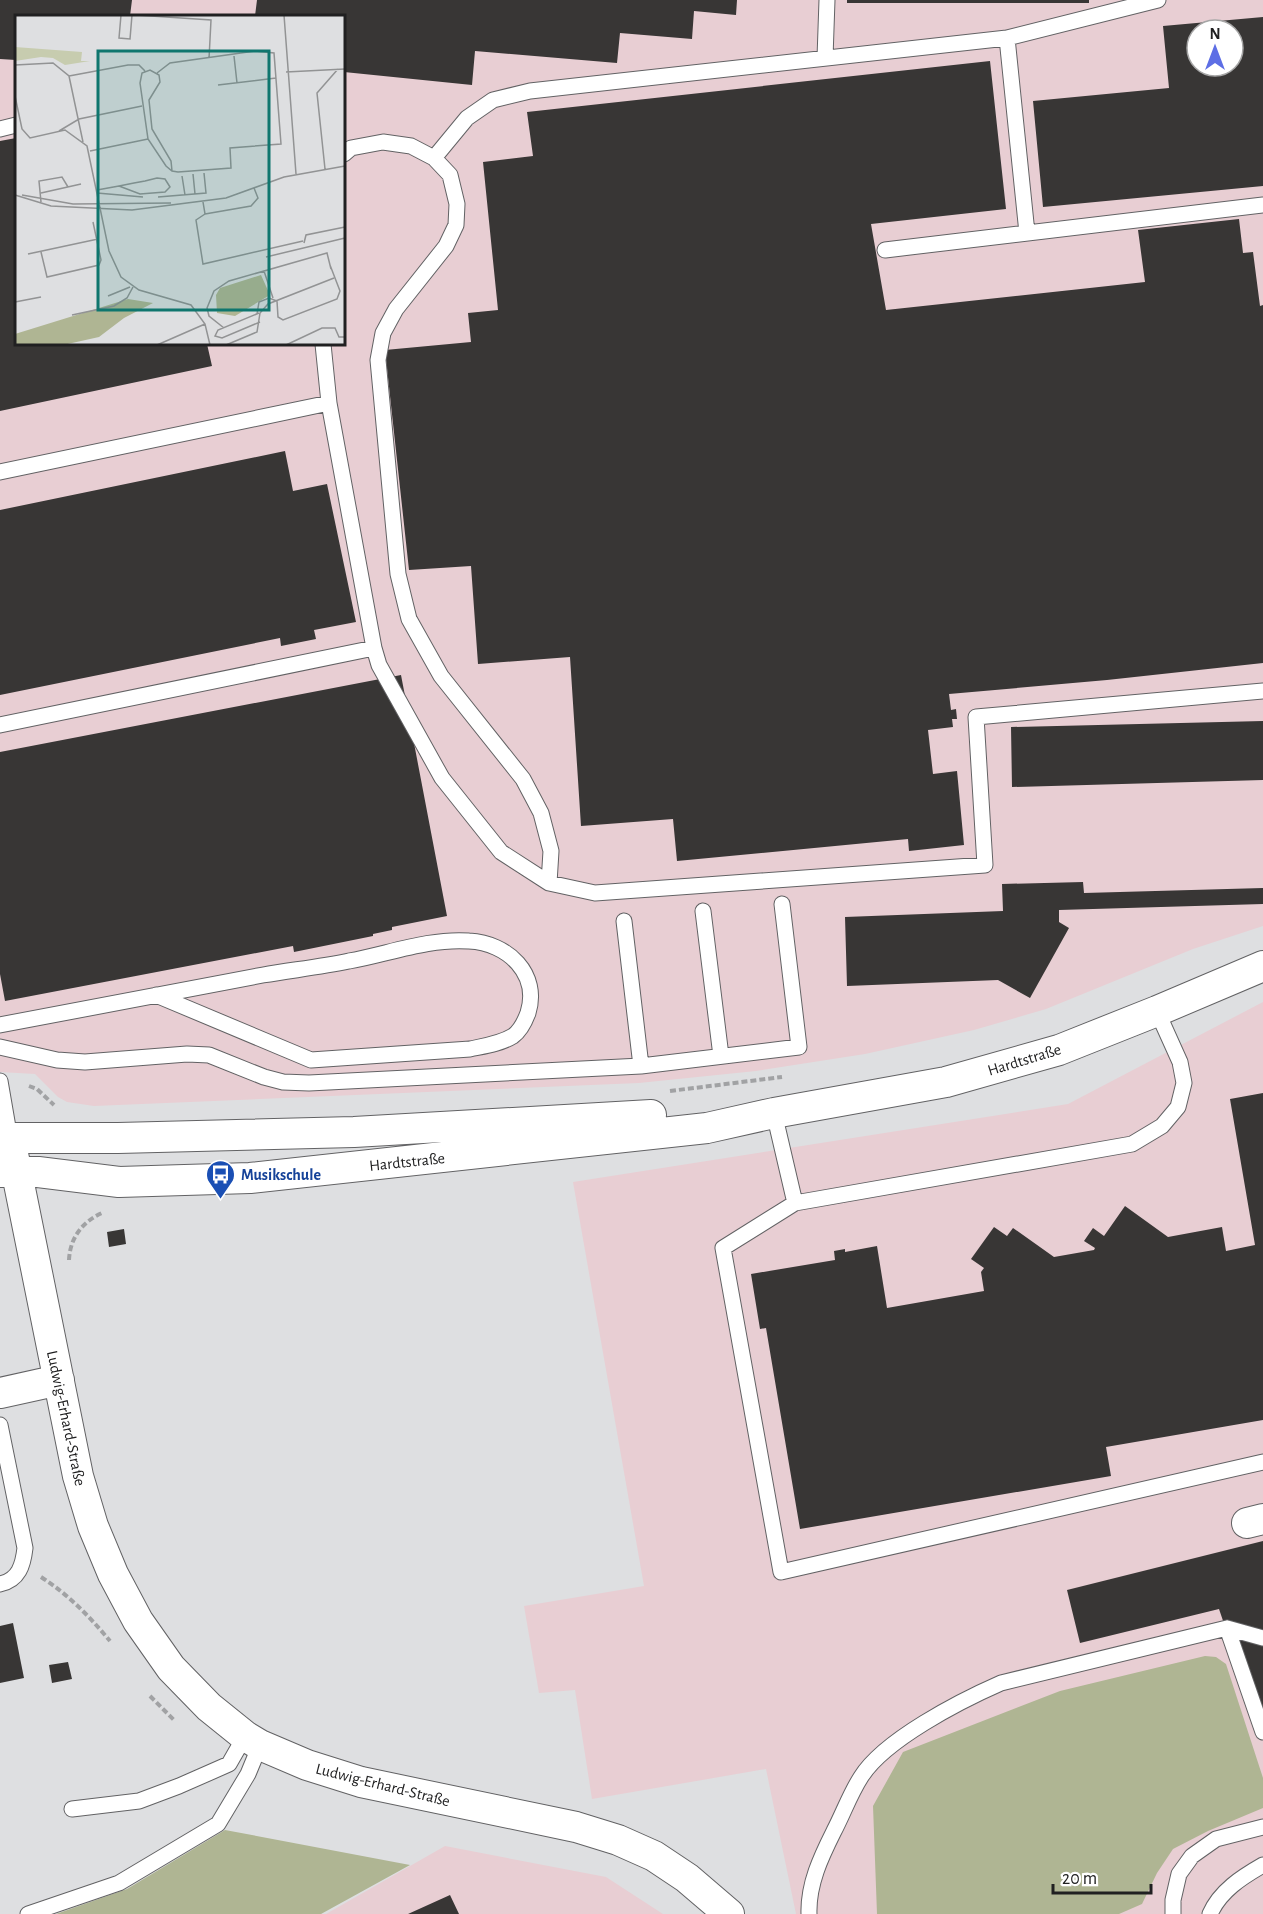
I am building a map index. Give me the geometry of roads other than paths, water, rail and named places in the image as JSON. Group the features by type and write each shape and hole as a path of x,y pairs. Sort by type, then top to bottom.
{"street":[{"name":"Hardtstraße","path":"18,1172 119,1182 250,1178 707,1128 774,1113 946,1082 1059,1050 1263,966"},
{"name":"Hardtstraße","path":"5,1139 354,1132 704,1112 774,1113"},
{"name":"Hardtstraße","path":"18,1172 80,1155 356,1146 545,1122"},
{"name":"Ludwig-Erhard-Straße","path":"5,1139 18,1172 78,1476 93,1526 113,1574 133,1612 171,1668 210,1707 252,1741 307,1765 360,1782 576,1827 618,1840 654,1856 687,1878 729,1914"},
{"path":"0,1393 59,1380"}],"lane":[{"path":"825,58 827,0"},
{"path":"434,158 467,118 493,100 530,91 1007,38 1158,0"},
{"path":"1007,38 1027,233"},
{"path":"0,129 15,125"},
{"path":"346,146 383,142 411,146 434,158 450,175 457,204 456,225 446,246 396,309 383,333 378,360 398,574 409,619 441,676 523,779 541,813 551,851 549,883"},
{"path":"885,250 1263,205"},
{"path":"323,345 329,403 379,665 442,778 501,852 549,883 595,893 985,865 976,717 1263,691"},
{"path":"0,472 329,403"},
{"path":"0,725 374,648"},
{"path":"0,1047 57,1060 85,1062 187,1054 209,1055 264,1077 282,1082 309,1083 641,1066 799,1047 782,904"},
{"path":"703,911 721,1056"},
{"path":"624,921 641,1066"},
{"path":"0,1025 265,974 349,961 440,942 471,941 496,947 518,962 528,980 531,1001 525,1021 514,1035 493,1045 470,1049 311,1060 156,995"},
{"path":"1157,1011 1180,1062 1184,1083 1178,1107 1162,1126 1132,1144 795,1203 723,1248 781,1572 1263,1462"},
{"path":"0,1081 5,1139"},
{"path":"774,1113 795,1203"},
{"path":"0,1425 25,1548 23,1566 6,1583 0,1584"},
{"path":"809,1914 809,1899 819,1861 861,1777 874,1760 896,1742 968,1698 1001,1683 1227,1628 1263,1638"},
{"path":"1227,1628 1263,1732"},
{"path":"72,1809 139,1801 179,1786 229,1764 252,1741"},
{"path":"28,1914 119,1883 218,1824 248,1774 252,1741"},
{"path":"1173,1914 1173,1900 1179,1874 1192,1856 1216,1839 1263,1827"},
{"path":"1210,1914 1214,1905 1231,1886 1263,1865"}],"place":[{"name":"Musikschule","path":"220,1200"}]}
